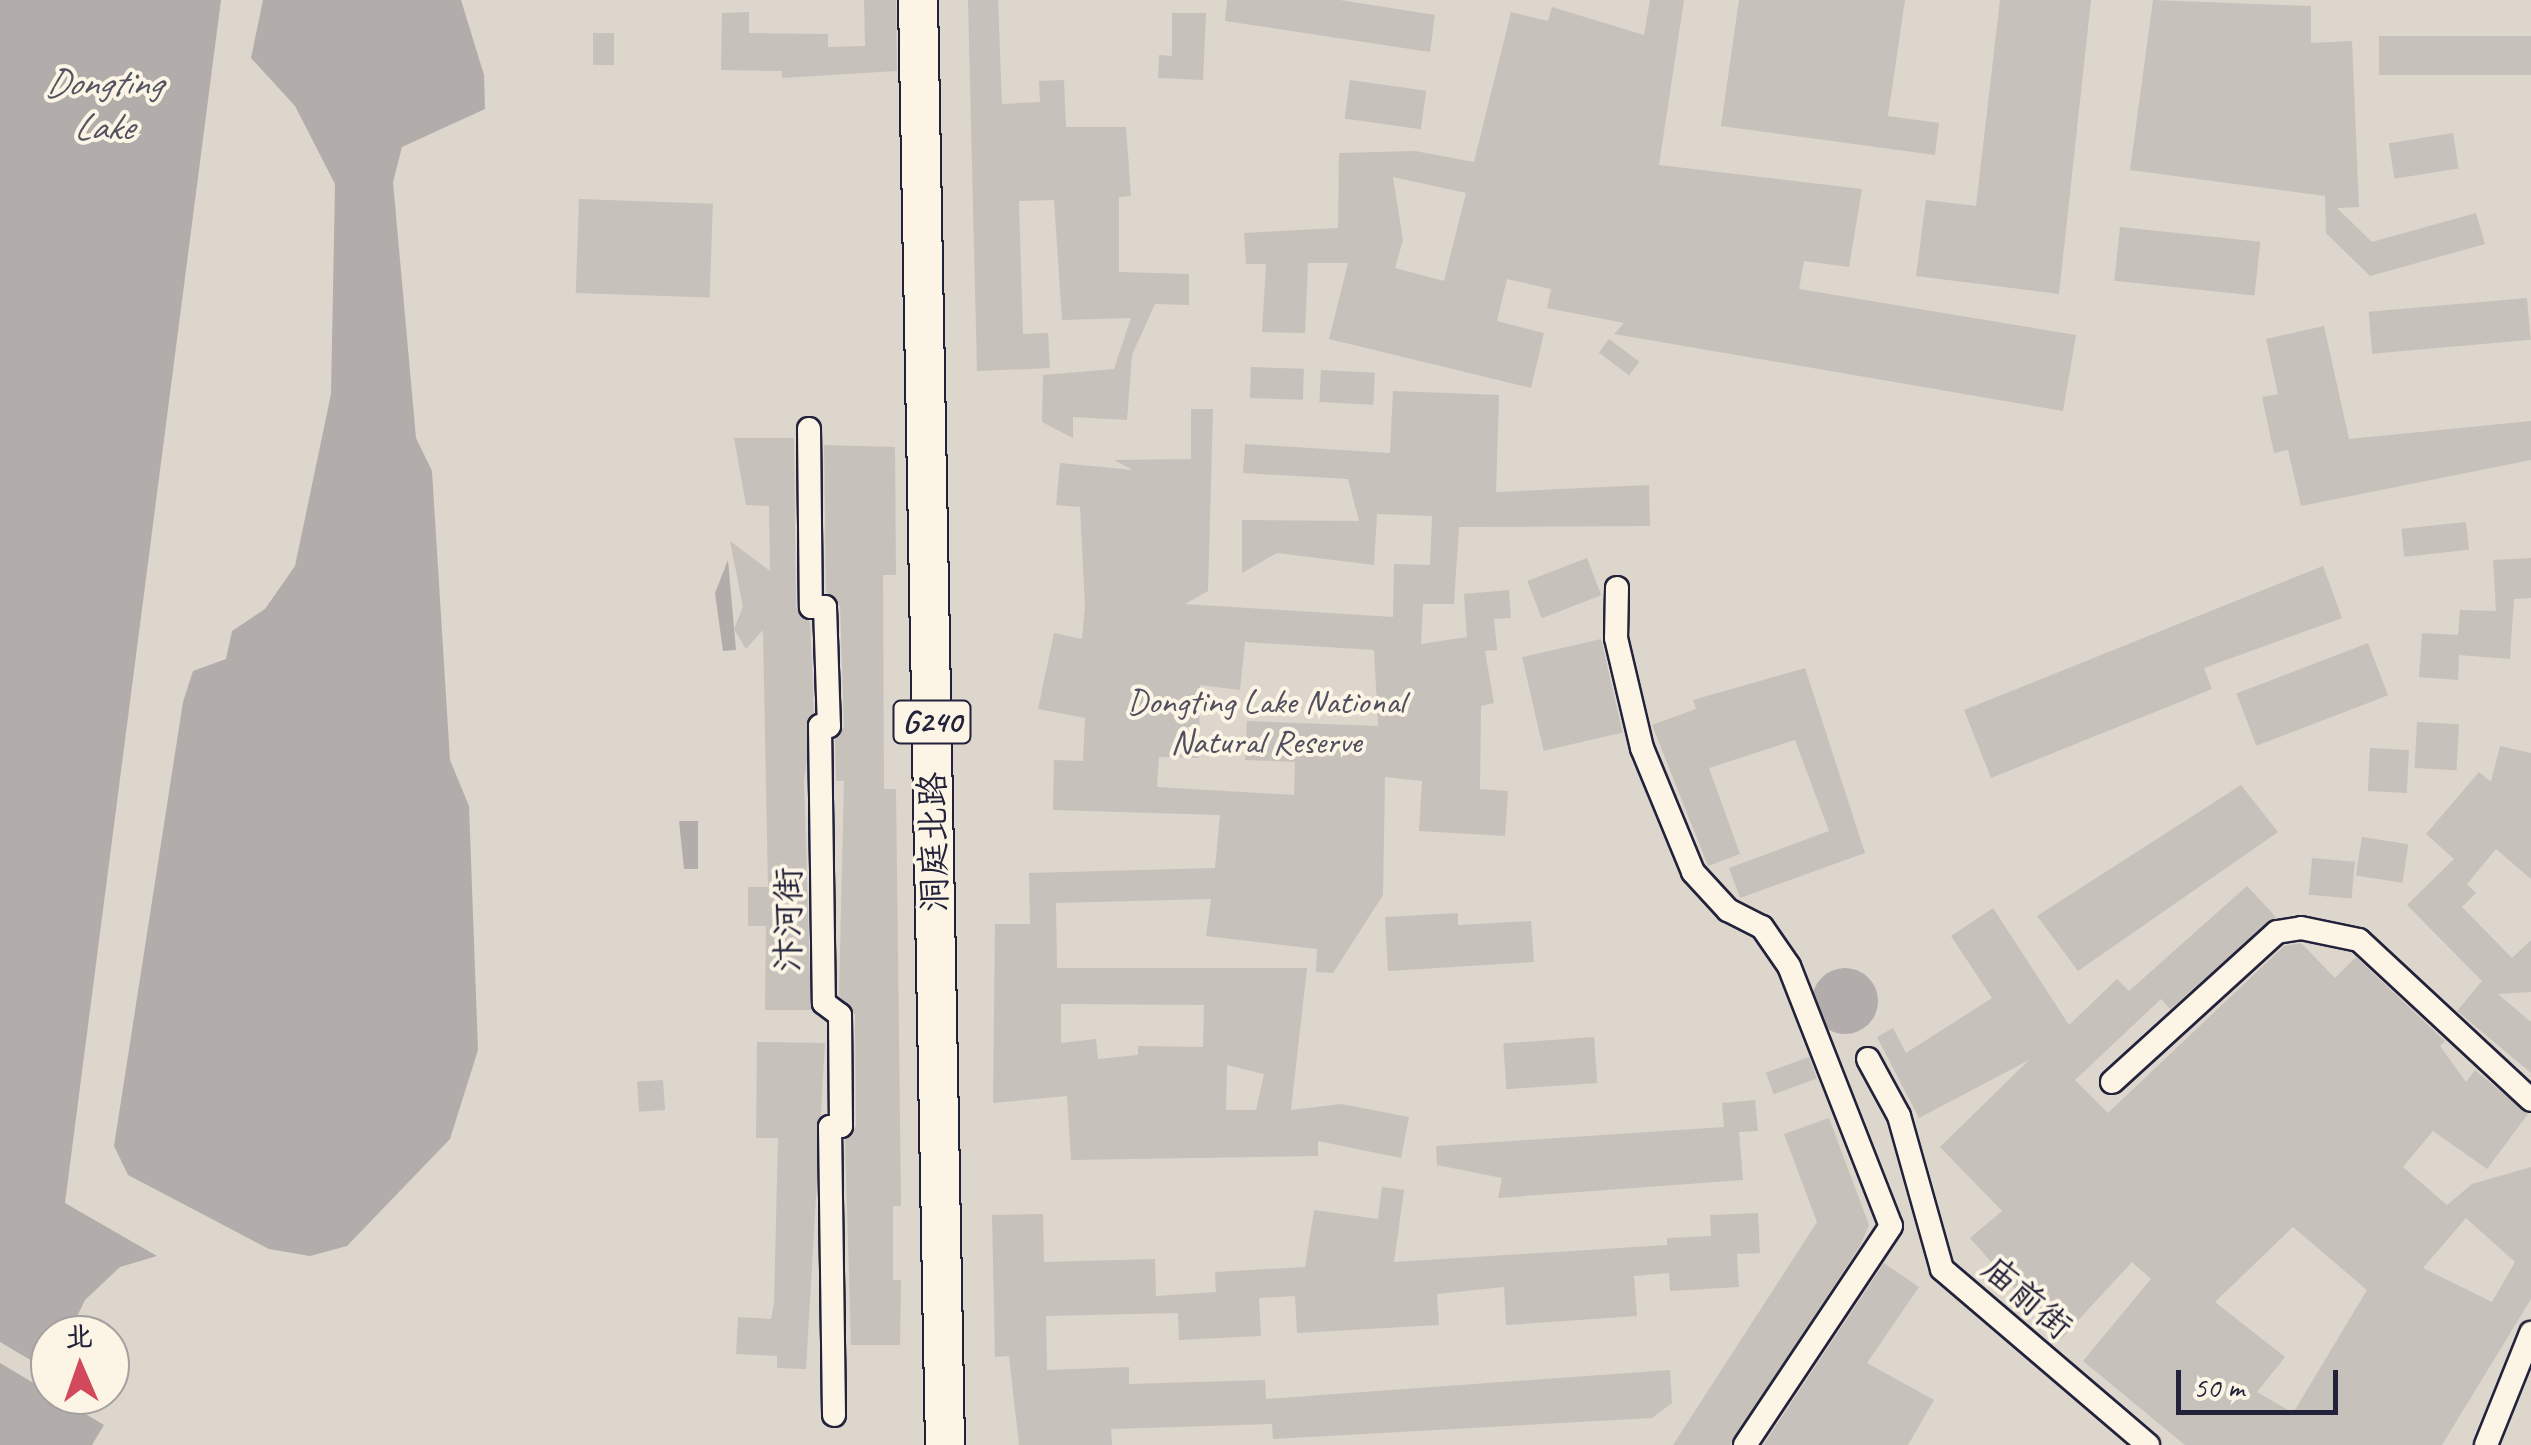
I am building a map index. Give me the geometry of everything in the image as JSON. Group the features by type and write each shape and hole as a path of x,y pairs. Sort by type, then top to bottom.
{"main road":[{"name":"洞庭北路","path":"918,0 945,1445"},
{"name":"洞庭北路","path":"931,0 957,1445"}],"street":[{"name":"汴河街","path":"809,429 811,608 825,607 830,726 820,726 824,1003 840,1014 841,1126 830,1127 834,1416"},
{"path":"1617,588 1616,638 1642,748 1693,872 1728,910 1762,927 1789,966 1891,1226 1744,1445"},
{"path":"2112,1082 2277,932 2302,928 2359,940 2531,1100"},
{"name":"庙前街","path":"1868,1059 1899,1116 1942,1269 2148,1445"},
{"path":"2486,1445 2531,1332"}],"green space":[{"name":"Dongting Lake National Natural Reserve","path":"0,0 2531,0 2531,1445 0,1445"}],"water":[{"name":"Dongting Lake","path":"0,0 221,0 65,1203 157,1256 120,1267 85,1300 78,1315 30,1315 30,1360 0,1342"},
{"path":"263,0 461,0 484,75 485,109 402,147 393,182 416,438 432,471 450,760 469,806 478,1050 450,1139 347,1246 310,1256 269,1249 128,1175 114,1146 183,702 193,671 226,659 232,631 265,609 295,566 331,394 335,184 295,106 251,58"},
{"path":"728,560 736,650 723,651 715,593"},
{"path":"679,821 698,821 698,869 684,869"},
{"path":"1845,968 1858,970 1868,978 1876,988 1876,1014 1868,1024 1858,1032 1845,1034 1832,1032 1822,1024 1814,1014 1812,1001 1814,988 1822,978 1832,970"},
{"path":"0,1363 30,1381 30,1415 87,1415 104,1425 92,1445 0,1445"}],"building":[{"path":"864,0 896,0 897,71 782,78 782,71 721,70 722,13 749,12 749,33 828,34 828,47 865,46"},
{"path":"968,0 998,0 1002,104 1040,102 1039,81 1064,80 1066,127 1126,127 1131,196 1119,197 1119,272 1189,274 1189,305 1155,304 1132,355 1127,420 1073,417 1073,438 1042,422 1043,375 1114,369 1131,318 1062,320 1054,200 1019,201 1023,334 1048,333 1050,368 977,371"},
{"path":"1227,0 1340,0 1435,15 1430,52 1225,21"},
{"path":"1650,0 1684,0 1659,165 1862,189 1849,267 1804,261 1799,289 2076,335 2063,411 1614,334 1624,323 1547,308 1551,289 1507,279 1497,321 1544,333 1531,388 1329,339 1348,263 1308,263 1305,333 1262,332 1266,264 1246,264 1244,233 1338,228 1339,153 1415,151 1474,162 1511,12 1548,21 1552,7 1644,35","holes":["1393,177 1466,193 1444,281 1395,268 1403,240"]},
{"path":"1739,0 1905,0 1888,116 1939,123 1935,155 1721,126"},
{"path":"2000,0 2091,0 2059,294 1916,276 1926,200 1976,206"},
{"path":"2153,0 2311,6 2311,43 2352,41 2359,207 2337,208 2372,242 2476,213 2485,244 2370,276 2326,233 2325,196 2130,170"},
{"path":"1172,13 1206,13 1203,80 1158,78 1159,55 1172,56"},
{"path":"593,33 614,33 614,65 593,65"},
{"path":"2379,36 2531,36 2531,75 2379,75"},
{"path":"1350,80 1426,91 1421,129 1345,119"},
{"path":"2453,133 2459,169 2394,179 2389,143"},
{"path":"579,199 713,204 710,298 576,293"},
{"path":"2120,227 2260,242 2255,295 2114,281"},
{"path":"2527,298 2531,340 2372,354 2369,312"},
{"path":"2324,326 2349,439 2531,421 2531,460 2301,506 2288,450 2274,453 2262,397 2278,394 2266,339"},
{"path":"1609,339 1639,362 1629,375 1599,353"},
{"path":"1251,367 1304,369 1303,400 1250,398"},
{"path":"1321,370 1375,373 1373,405 1319,402"},
{"path":"1393,391 1499,395 1496,492 1649,485 1650,526 1459,527 1454,604 1423,604 1421,644 1467,637 1464,594 1509,590 1511,618 1494,619 1497,650 1485,651 1494,703 1481,706 1480,789 1508,791 1505,836 1419,831 1422,781 1385,777 1383,895 1333,973 1316,972 1317,949 1206,936 1211,899 1056,903 1057,968 1307,968 1291,1110 1341,1104 1409,1117 1401,1158 1318,1141 1318,1156 1071,1160 1067,1096 993,1103 995,924 1030,924 1029,873 1215,868 1220,815 1053,810 1054,760 1083,761 1085,718 1038,709 1054,633 1082,639 1085,606 1080,507 1056,505 1060,463 1133,470 1114,460 1191,459 1191,409 1213,409 1208,591 1185,604 1393,617 1394,564 1430,565 1432,516 1377,514 1374,565 1277,553 1242,573 1242,520 1359,521 1348,479 1243,473 1245,444 1390,453","holes":["1245,642 1374,650 1378,726 1247,721 1245,760 1295,762 1294,795 1157,787 1159,757 1199,758 1200,685 1240,690","1061,1004 1204,1005 1203,1047 1138,1046 1138,1055 1098,1059 1096,1039 1061,1043","1227,1065 1264,1074 1256,1110 1226,1110"]},
{"path":"734,438 794,438 796,607 810,622 814,713 804,781 811,1010 765,1010 766,926 748,926 748,887 768,887 763,630 746,649 734,629 743,607 730,541 770,571 769,506 746,505"},
{"path":"824,445 895,447 896,575 883,575 884,789 896,789 901,1206 893,1206 893,1280 901,1280 900,1345 851,1345 845,1140 856,1126 855,1015 839,995 844,781 836,781 835,739 844,726 840,606 826,592"},
{"path":"2466,522 2469,550 2404,557 2401,529"},
{"path":"1587,558 1601,595 1542,618 1527,581"},
{"path":"2531,558 2531,598 2514,599 2510,659 2459,655 2458,680 2419,677 2422,633 2458,635 2460,610 2496,611 2493,560"},
{"path":"2323,566 2342,618 2204,668 2212,689 1991,778 1964,710"},
{"path":"1601,639 1623,733 1544,751 1522,657"},
{"path":"2368,643 2388,695 2256,746 2236,694"},
{"path":"1805,668 1865,853 1740,898 1729,868 1829,831 1795,740 1709,768 1740,854 1708,866 1652,725 1696,709 1693,700"},
{"path":"2417,722 2459,724 2457,770 2415,768"},
{"path":"2500,746 2531,753 2531,879 2496,849 2467,884 2476,893 2462,907 2512,958 2531,940 2531,992 2498,994 2531,1022 2531,1073 2457,1011 2482,981 2407,905 2454,859 2426,834 2479,772 2491,782"},
{"path":"2370,748 2409,750 2407,793 2368,791"},
{"path":"2241,785 2278,832 2078,971 2037,916"},
{"path":"2362,837 2408,844 2402,883 2356,876"},
{"path":"2312,858 2355,862 2352,899 2309,895"},
{"path":"2247,886 2276,917 2170,1009 2161,999 2075,1080 2108,1113 2284,946 2301,943 2335,978 2356,957 2445,1041 2440,1046 2466,1082 2475,1070 2528,1114 2487,1169 2433,1131 2403,1167 2447,1205 2472,1184 2531,1167 2531,1299 2442,1445 2185,1445 2083,1361 2151,1279 2132,1262 2060,1340 1970,1238 2002,1211 1940,1147 2029,1060 1919,1118 1877,1037 1893,1028 1906,1053 1992,998 1951,936 1993,908 2069,1025 2117,979 2129,991","holes":["2466,1218 2515,1262 2492,1302 2423,1268","2293,1227 2367,1290 2293,1413 2257,1392 2285,1357 2215,1302"]},
{"path":"1458,913 1458,925 1531,921 1534,962 1388,971 1385,917"},
{"path":"1594,1037 1597,1083 1506,1089 1503,1043"},
{"path":"757,1042 825,1043 806,1369 777,1368 777,1356 736,1354 738,1317 771,1319 774,1303 778,1138 756,1138"},
{"path":"1809,1057 1817,1079 1774,1094 1766,1073"},
{"path":"663,1080 665,1110 639,1112 637,1082"},
{"path":"1755,1100 1758,1131 1739,1132 1743,1180 1498,1198 1502,1178 1437,1165 1436,1146 1724,1127 1722,1103"},
{"path":"1829,1118 1869,1225 1860,1246 1730,1445 1673,1445 1817,1222 1784,1134"},
{"path":"1382,1187 1404,1190 1394,1262 1667,1245 1667,1238 1711,1236 1710,1215 1758,1213 1760,1253 1737,1254 1739,1287 1670,1291 1669,1273 1634,1276 1637,1316 1506,1325 1504,1287 1437,1294 1439,1325 1297,1333 1295,1296 1259,1298 1261,1336 1179,1340 1178,1313 1046,1316 1047,1370 1129,1367 1129,1384 1265,1380 1266,1399 1670,1370 1672,1403 1652,1418 1273,1439 1272,1424 1111,1429 1112,1445 1019,1445 1009,1356 995,1357 992,1215 1043,1214 1044,1262 1155,1259 1156,1296 1216,1292 1215,1272 1305,1267 1314,1210 1378,1219"},
{"path":"1884,1263 1919,1287 1867,1363 1934,1400 1908,1445 1763,1445"}]}
